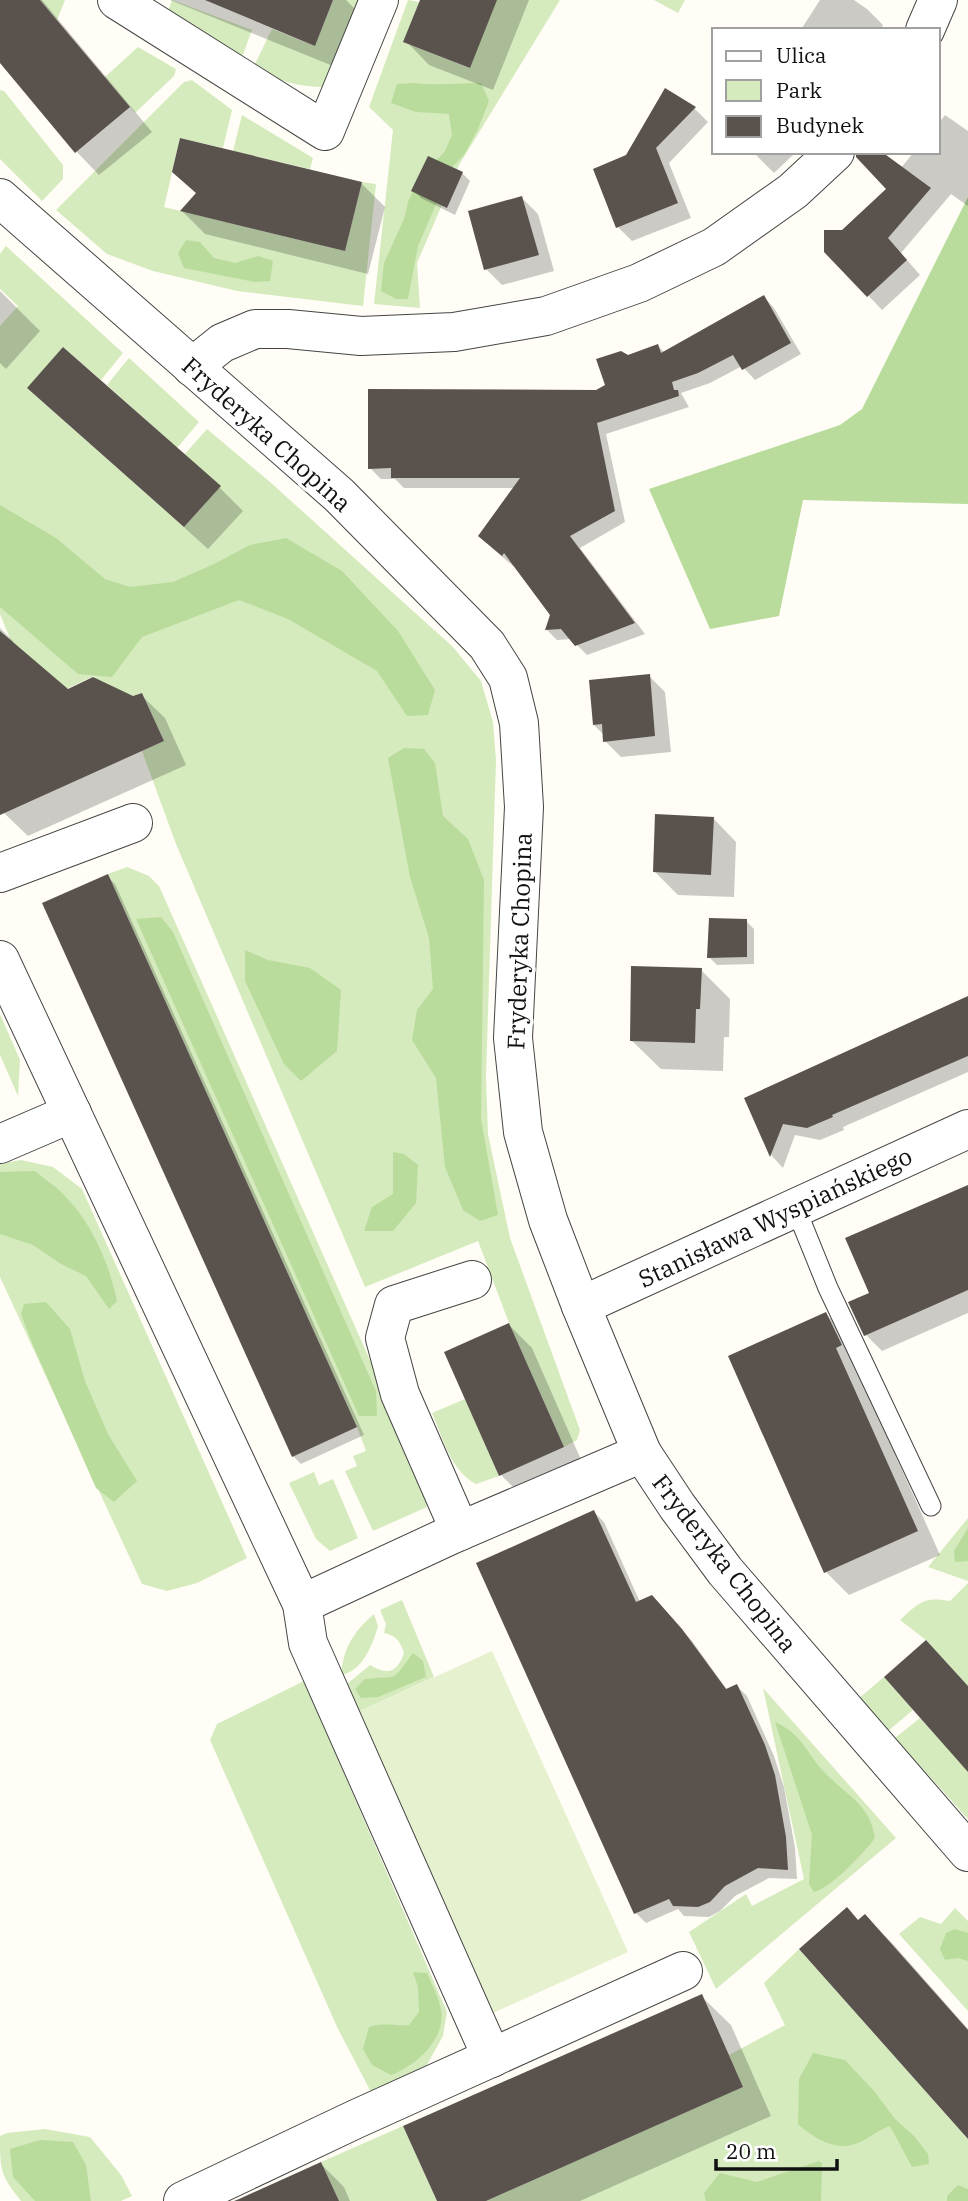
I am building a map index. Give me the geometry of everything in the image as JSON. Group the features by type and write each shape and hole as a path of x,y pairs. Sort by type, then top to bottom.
{"street":[{"path":"117,0 325,131 379,0"},
{"path":"926,28 938,0"},
{"path":"192,367 222,343 255,329 288,329 361,336 454,332 546,316 639,283 714,247 793,191 833,154"},
{"name":"Fryderyka Chopina","path":"0,198 339,495 487,645 508,678 519,723 524,807 513,1038 523,1132 548,1220 642,1453 677,1506 725,1570 968,1852"},
{"path":"0,873 132,823"},
{"path":"0,960 302,1604 308,1643 492,2058"},
{"path":"0,1144 72,1113"},
{"name":"Stanisława Wyspiańskiego","path":"582,1306 968,1129"},
{"path":"460,1531 400,1394 385,1338 394,1305 472,1280"},
{"path":"302,1604 460,1531 642,1453"},
{"path":"183,2201 683,1971"}],"lane":[{"path":"796,1209 828,1288 931,1506"}],"green space":[{"path":"40,0 65,0 57,20"},
{"path":"172,0 252,30 241,60 167,14"},
{"path":"333,0 372,0 324,87 287,82 253,68 272,29 315,46"},
{"path":"408,0 419,2 404,42 469,68 497,0 560,0 459,165 417,263 420,308 374,304 393,130 369,107"},
{"path":"654,0 685,0 678,13"},
{"path":"138,47 176,69 174,76 135,113 105,77"},
{"path":"192,80 232,110 223,148 180,138 164,207 345,251 362,182 376,184 363,306 237,291 153,271 107,254 56,210 184,82"},
{"path":"481,83 489,101 464,155 452,167 418,246 408,299 396,299 381,291 384,263 418,180 445,151 452,135 449,114 416,112 391,103 397,84"},
{"path":"0,90 4,91 63,165 63,179 42,201 0,159"},
{"path":"242,115 313,158 310,169 233,151"},
{"path":"968,197 968,504 803,500 779,616 710,629 649,489 840,425 862,409"},
{"path":"186,240 200,242 214,258 235,263 258,256 273,261 270,281 255,282 184,268 178,253"},
{"path":"6,246 123,353 101,380 63,347 28,389 184,527 220,487 184,455 207,429 270,482 453,647 481,681 493,722 496,760 486,1076 488,1134 510,1238 580,1430 577,1440 564,1447 509,1323 478,1241 365,1287 176,844 142,751 164,741 142,693 133,696 98,684 94,676 62,691 11,641 0,614 0,326 18,306 0,289 0,254"},
{"path":"129,358 199,422 177,448 107,385"},
{"path":"0,505 56,538 105,579 130,587 173,582 250,545 286,538 342,571 398,631 435,690 428,715 407,716 377,671 288,619 239,600 142,637 112,677 78,674 0,607"},
{"path":"404,748 424,749 435,763 443,816 468,839 484,880 481,1119 498,1215 480,1221 463,1210 445,1167 436,1078 412,1040 417,1010 433,989 429,938 410,877 388,758"},
{"path":"127,867 149,876 159,886 422,1477 427,1507 373,1531 345,1471 357,1466 353,1456 366,1451 108,874"},
{"path":"161,917 173,932 376,1391 377,1416 359,1416 136,919"},
{"path":"245,950 268,960 310,968 341,990 337,1051 301,1081 284,1064 245,981"},
{"path":"0,1014 20,1060 18,1096 0,1055"},
{"path":"393,1152 404,1154 418,1165 416,1203 393,1231 364,1231 372,1207 393,1194"},
{"path":"21,1160 53,1167 82,1189 247,1558 197,1583 167,1591 142,1584 0,1277 0,1164"},
{"path":"35,1171 64,1195 91,1231 104,1258 117,1301 109,1309 86,1276 61,1264 33,1245 0,1234 0,1172"},
{"path":"46,1302 70,1329 85,1381 108,1434 137,1481 114,1502 96,1488 21,1314 24,1304"},
{"path":"465,1399 499,1476 476,1484 460,1471 454,1462 432,1413"},
{"path":"314,1472 319,1485 333,1479 358,1538 330,1551 316,1539 289,1483"},
{"path":"968,1518 968,1581 928,1567"},
{"path":"968,1528 968,1561 955,1562 954,1551"},
{"path":"968,1583 968,1686 926,1640 900,1620 922,1602 934,1599 950,1601"},
{"path":"402,1600 434,1677 358,1712 347,1684 370,1665 382,1670 392,1670 404,1653 397,1640 384,1633 386,1624 380,1610"},
{"path":"374,1614 378,1626 370,1648 355,1668 341,1675 344,1656 351,1641"},
{"path":"492,1651 628,1952 493,2013 358,1712"},
{"path":"413,1653 423,1661 426,1677 378,1697 361,1698 355,1689 365,1679 394,1676"},
{"path":"884,1677 913,1710 888,1731 858,1699"},
{"path":"304,1681 447,2012 443,2036 424,2070 371,2092 338,2029 210,1740 217,1724"},
{"path":"763,1688 896,1838 716,1989 689,1932 746,1894 752,1906 804,1879"},
{"path":"920,1718 968,1771 968,1819 895,1738"},
{"path":"775,1722 799,1739 827,1775 863,1809 875,1838 838,1877 814,1892 809,1884 812,1835"},
{"path":"955,1908 968,1921 968,2011 899,1934 920,1917 941,1924"},
{"path":"955,1929 968,1933 968,1961 958,1958 945,1960 940,1949 946,1933"},
{"path":"799,1949 968,2139 968,2201 486,2201 743,2087 729,2055 785,2025 764,1983"},
{"path":"413,1972 427,1973 439,2000 439,2031 419,2058 391,2075 372,2065 363,2049 369,2027 384,2024 409,2025 419,2012 418,1987"},
{"path":"813,2053 845,2060 895,2119 914,2136 928,2154 929,2164 912,2167 890,2126 860,2142 843,2146 827,2143 798,2124 799,2079"},
{"path":"403,2126 437,2201 339,2201 321,2162"},
{"path":"45,2129 90,2137 121,2175 132,2196 121,2201 21,2201 3,2171 0,2136"},
{"path":"40,2140 73,2142 86,2165 91,2201 35,2201 13,2177 10,2149"},
{"path":"819,2161 822,2163 821,2201 706,2201 704,2193 720,2173 757,2182"},
{"path":"958,2185 968,2189 968,2201 947,2201 947,2196"}],"building":[{"path":"0,0 40,0 130,107 75,153 0,63"},
{"path":"205,0 333,0 315,46"},
{"path":"420,0 497,0 470,68 403,42"},
{"path":"665,88 696,107 656,148 678,203 616,228 593,169 626,155"},
{"path":"180,138 362,182 345,251 180,211 196,193 172,172"},
{"path":"856,154 885,154 931,188 888,238 907,260 867,297 824,252 824,230 842,230 886,189"},
{"path":"428,156 463,172 447,208 411,191"},
{"path":"522,196 539,255 484,270 468,211"},
{"path":"764,295 791,343 742,370 733,355 698,373 672,382 679,396 597,423 615,511 570,536 635,623 575,646 561,629 545,630 550,615 504,553 502,556 478,536 520,478 391,478 391,468 368,469 368,389 596,390 605,385 596,359 621,351 628,355 658,344 661,353"},
{"path":"63,347 221,486 184,527 27,388"},
{"path":"0,631 68,689 93,677 133,696 142,693 164,741 0,815"},
{"path":"650,674 655,736 603,742 602,724 593,725 589,680"},
{"path":"655,814 714,817 711,875 653,872"},
{"path":"108,874 357,1427 292,1457 42,903"},
{"path":"709,918 747,919 747,957 707,958"},
{"path":"631,966 702,968 700,1009 696,1009 695,1043 630,1041"},
{"path":"968,996 968,1056 807,1128 783,1124 770,1157 744,1098"},
{"path":"968,1185 968,1290 864,1336 848,1302 869,1293 845,1238"},
{"path":"826,1312 842,1345 836,1348 918,1531 824,1573 728,1356"},
{"path":"509,1323 564,1447 499,1476 444,1352"},
{"path":"594,1510 636,1602 652,1595 682,1629 726,1689 737,1684 765,1745 775,1775 786,1837 788,1870 758,1868 725,1886 710,1902 698,1907 673,1906 669,1899 634,1914 476,1563"},
{"path":"926,1640 968,1686 968,1772 884,1677"},
{"path":"847,1907 858,1920 865,1914 968,2030 968,2139 799,1949"},
{"path":"702,1994 743,2087 486,2201 437,2201 403,2126"},
{"path":"321,2162 339,2201 234,2201 239,2199"}]}
